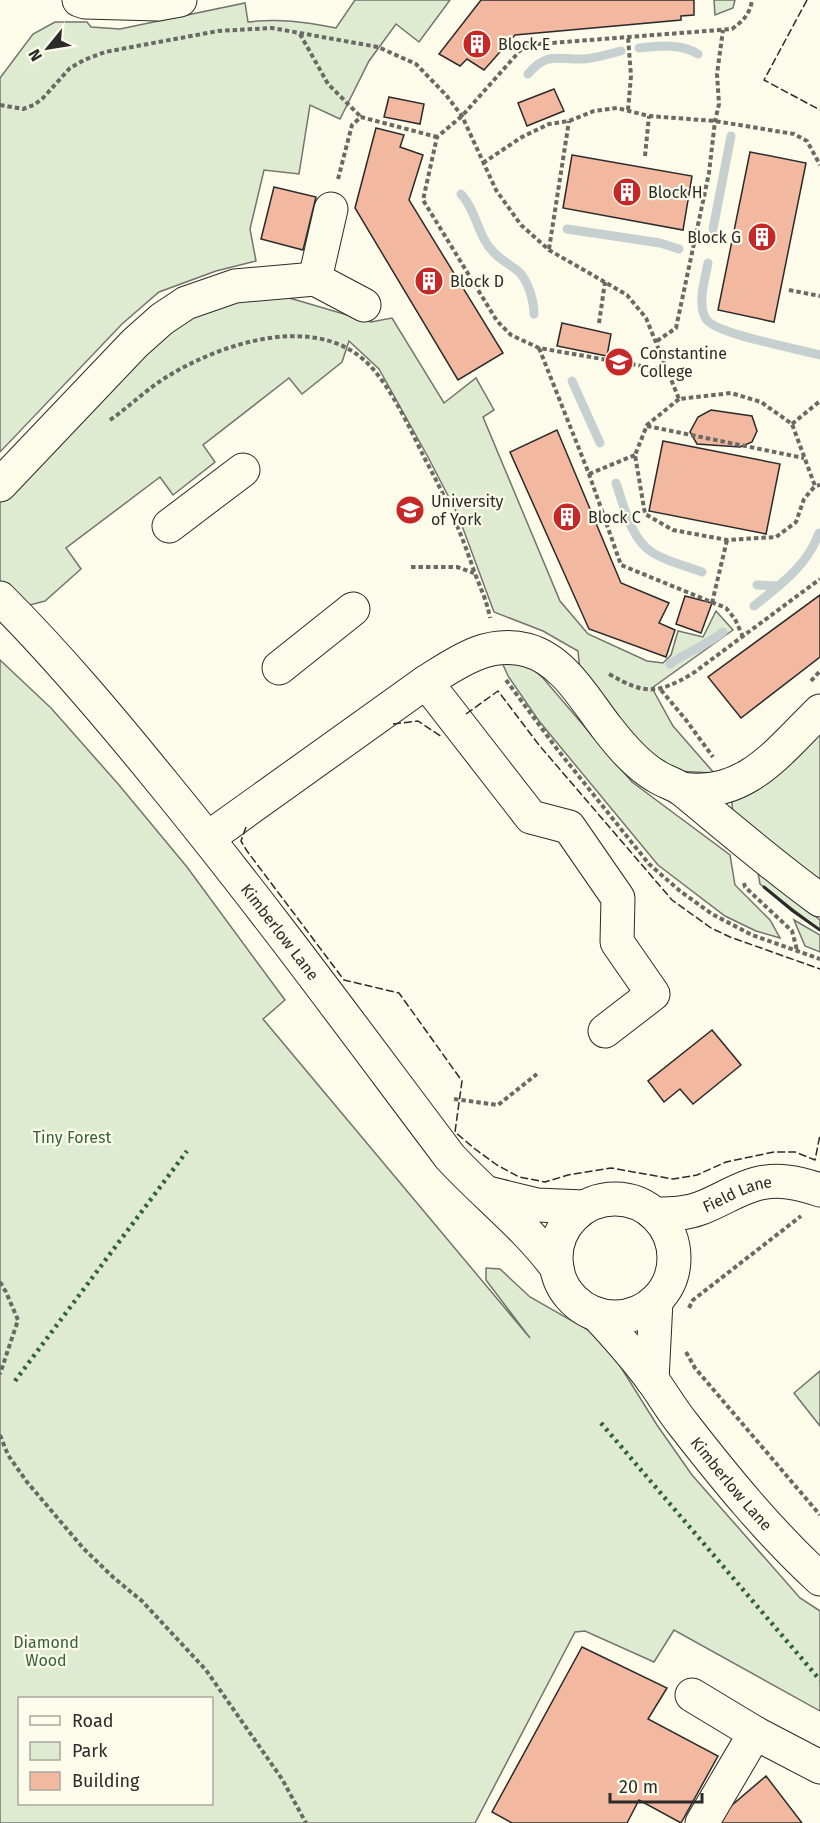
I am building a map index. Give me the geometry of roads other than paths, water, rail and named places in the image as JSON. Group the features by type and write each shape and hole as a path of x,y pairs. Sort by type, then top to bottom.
{"street":[{"path":"79,0 158,4 180,0"},
{"path":"315,279 331,209"},
{"path":"0,485 135,343 162,319 186,303 235,285 315,279 364,305"},
{"path":"169,526 243,470"},
{"name":"Kimberlow Lane","path":"0,598 87,691 208,838 338,1006 450,1157 526,1231 556,1268"},
{"path":"279,668 353,609"},
{"path":"208,838 426,682 461,660 492,647 514,648 529,651 546,659 564,672 624,750 654,775 682,789 712,816 820,900"},
{"path":"426,682 531,817 569,827 618,898 617,942 653,994 605,1032"},
{"path":"682,789 697,791 724,788 742,781 780,752 820,711"},
{"name":"Field Lane","path":"655,1214 678,1215 700,1209 756,1184 777,1181 800,1183 813,1201"},
{"path":"488,1193 537,1205 584,1207"},
{"path":"652,1380 670,1309 666,1288 673,1273 675,1251 669,1231 655,1214 639,1203 619,1198 599,1200 584,1207 569,1221 560,1235 556,1251 556,1268 564,1288 579,1305 597,1315 618,1317 670,1309"},
{"name":"Kimberlow Lane","path":"597,1315 652,1380 681,1421 766,1524 820,1579"},
{"path":"692,1695 755,1734 820,1767"},
{"path":"702,1823 755,1734"}],"waterway":[{"path":"639,48 677,47 698,54"},
{"path":"528,74 547,59 589,58 621,51"},
{"path":"713,229 731,136"},
{"path":"461,194 487,245 518,271 525,280 532,297 534,314"},
{"path":"567,229 660,243 679,249"},
{"path":"708,263 702,291 702,306 706,319 713,325 740,335 820,355"},
{"path":"572,381 600,443"},
{"path":"616,483 629,522 645,547 665,559 702,572"},
{"path":"754,606 800,565 814,545 819,533"},
{"path":"757,585 779,586"},
{"path":"670,664 723,632"}],"place":[{"name":"Block E","path":"477,44"},
{"name":"Block H","path":"627,192"},
{"name":"Block G","path":"762,237"},
{"name":"Block D","path":"429,281"},
{"name":"Constantine College","path":"619,362"},
{"name":"University of York","path":"410,510"},
{"name":"Block C","path":"567,517"}],"park label":[{"name":"Tiny Forest","path":"72,1137"},
{"name":"Diamond Wood","path":"46,1651"}]}
